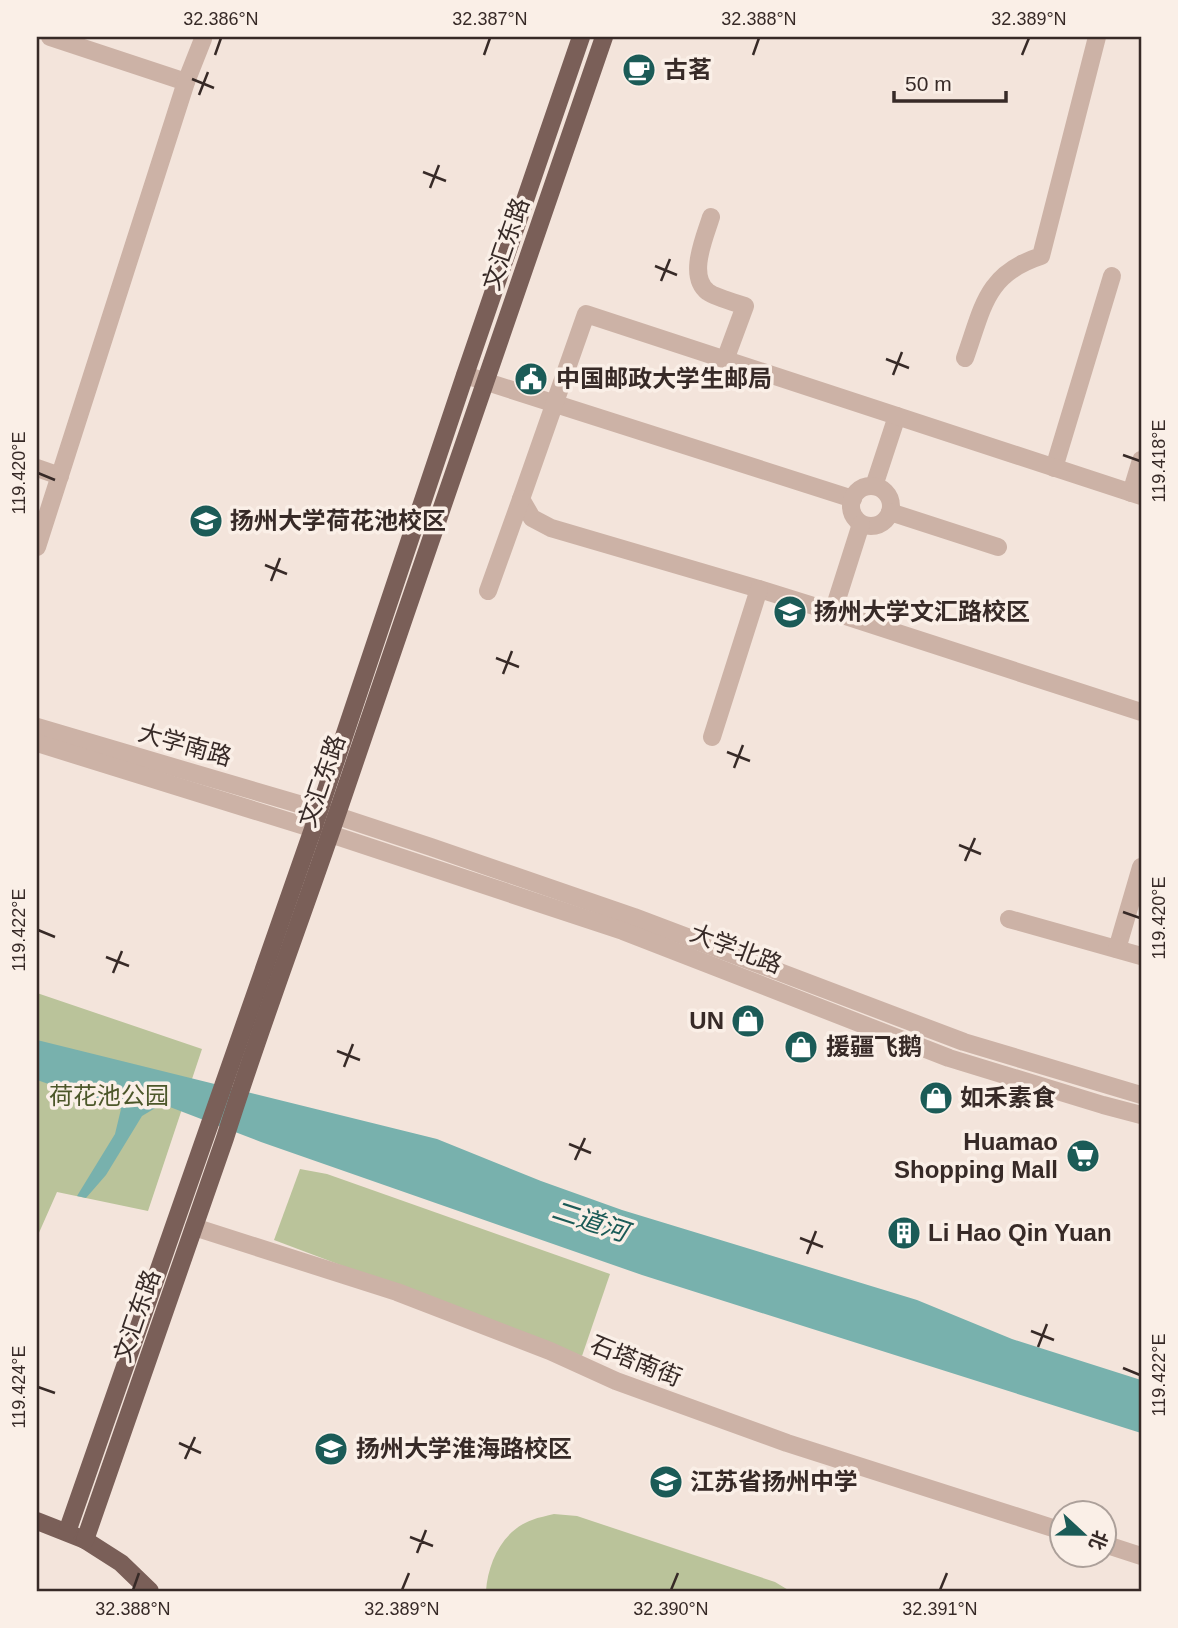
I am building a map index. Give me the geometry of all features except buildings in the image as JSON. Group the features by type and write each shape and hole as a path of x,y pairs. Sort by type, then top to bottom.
{"main road":[{"name":"文汇东路","path":"67,1532 206,1134 237,1071 321,832 319,810 581,37"},
{"name":"文汇东路","path":"321,832 336,817 604,37"},
{"name":"文汇东路","path":"85,1540 225,1138 237,1071"},
{"path":"37,1521 85,1540 121,1563 150,1591"}],"street":[{"path":"50,37 186,82"},
{"path":"965,358 988,293 1007,271 1041,256 1097,37"},
{"path":"37,547 186,82 203,39"},
{"path":"711,218 698,258 698,277 707,291 745,306 725,360"},
{"path":"1054,468 1112,276"},
{"path":"488,591 586,314 1136,495 1141,460"},
{"path":"465,375 853,499"},
{"path":"874,486 897,416"},
{"path":"37,468 60,476"},
{"path":"874,486 886,493 891,505 887,518 876,526 869,526 861,524 851,507 860,489 874,486"},
{"path":"521,499 532,518 551,528 833,612 1141,712"},
{"path":"890,512 998,547"},
{"path":"833,612 861,524"},
{"path":"712,737 759,589"},
{"name":"大学南路","path":"37,727 319,810"},
{"name":"大学南路","path":"37,743 321,832"},
{"name":"大学北路","path":"319,810 635,917 964,1042 1141,1095"},
{"name":"大学北路","path":"321,832 623,931 950,1058 1141,1115"},
{"path":"1117,949 1141,867"},
{"path":"1009,919 1141,956"},
{"name":"石塔南街","path":"194,1227 397,1292 550,1351 616,1381 787,1443 1048,1527"},
{"path":"1118,1549 1141,1556"}],"green space":[{"name":"荷花池公园","path":"37,993 202,1049 148,1211 57,1192 37,1234"},
{"path":"300,1169 327,1174 610,1274 582,1356 274,1240"},
{"path":"554,1514 577,1516 775,1582 790,1591 486,1591 494,1558 505,1539 522,1525"}],"water":[{"name":"二道河","path":"37,1040 437,1139 622,1210 917,1300 1012,1339 1141,1380 1141,1433 642,1275 261,1142 162,1104 142,1116 106,1175 86,1198 77,1196 115,1134 121,1109 37,1080"}],"place":[{"name":"古茗","path":"639,70"},
{"name":"中国邮政大学生邮局","path":"531,379"},
{"name":"扬州大学荷花池校区","path":"206,521"},
{"name":"扬州大学文汇路校区","path":"790,612"},
{"name":"UN","path":"748,1021"},
{"name":"援疆飞鹅","path":"801,1047"},
{"name":"如禾素食","path":"936,1098"},
{"name":"Huamao Shopping Mall","path":"1083,1156"},
{"name":"Li Hao Qin Yuan","path":"904,1233"},
{"name":"扬州大学淮海路校区","path":"331,1449"},
{"name":"江苏省扬州中学","path":"666,1482"}]}
